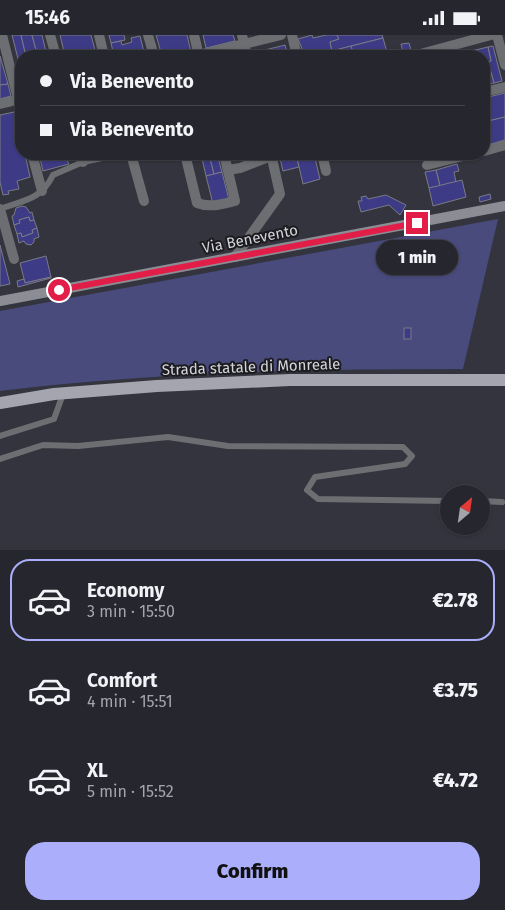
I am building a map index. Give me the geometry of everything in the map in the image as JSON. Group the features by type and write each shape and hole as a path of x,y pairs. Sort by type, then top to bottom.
{"main road":[{"name":"Via Benevento","path":"0,301 505,206"},
{"name":"Strada statale di Monreale","path":"0,403 63,394 157,386 290,379 505,380"}],"street":[{"path":"2,35 15,81"},
{"path":"50,35 54,50"},
{"path":"99,35 103,50"},
{"path":"148,35 152,50"},
{"path":"194,35 196,50"},
{"path":"213,50 243,39 280,35"},
{"path":"292,35 296,50"},
{"path":"435,50 491,35"},
{"path":"497,35 505,65"},
{"path":"490,91 505,87"},
{"path":"0,104 15,100"},
{"path":"490,149 505,145"},
{"path":"34,160 42,191"},
{"path":"133,160 144,201"},
{"path":"186,160 197,203 204,206 220,205 235,201 226,160"},
{"path":"228,170 240,168 259,160"},
{"path":"235,257 280,194 272,160"},
{"path":"323,160 326,171"},
{"path":"427,165 447,160"},
{"path":"0,209 14,259"}],"lane":[{"path":"0,209 40,194 48,186 53,175 79,160"},
{"path":"0,436 54,419 63,394"},
{"path":"0,459 43,445 78,446 168,437 228,446 403,447 412,457 405,464 315,477 307,490 318,499 440,501"},
{"path":"490,501 502,501"}],"shaded area":[{"path":"498,219 463,369 231,373 116,380 0,391 0,311"}],"building":[{"path":"12,35 21,35 25,50 16,50"},
{"path":"21,35 32,35 36,50 25,50"},
{"path":"32,35 42,35 46,50 36,50"},
{"path":"60,35 91,35 95,50 64,50"},
{"path":"109,35 124,35 125,40 111,43"},
{"path":"156,35 187,35 191,50 160,50"},
{"path":"203,35 233,35 235,41 206,48"},
{"path":"312,35 313,38 337,35 339,39 330,42 332,50 303,50 298,39"},
{"path":"337,35 382,35 383,38 332,50 330,42 339,39"},
{"path":"140,36 144,50 113,50 111,43 121,41 122,45 132,42 131,38"},
{"path":"383,38 386,50 352,50 351,46"},
{"path":"409,43 411,50 402,50 401,44"},
{"path":"285,45 286,50 265,50"},
{"path":"351,46 352,50 336,50"},
{"path":"493,46 502,81 494,83 490,69 490,50 488,47"},
{"path":"488,47 489,50 475,50"},
{"path":"0,56 8,84 0,85"},
{"path":"490,69 494,83 490,84"},
{"path":"8,84 11,96 0,99 0,85"},
{"path":"505,93 505,117 490,121 490,97"},
{"path":"14,112 15,160 26,160 30,177 17,181 19,189 8,191 9,194 3,195 0,182 0,115"},
{"path":"505,117 505,140 490,144 490,121"},
{"path":"40,160 67,160 69,164 43,171"},
{"path":"202,160 210,160 214,174 206,176"},
{"path":"210,160 219,160 222,172 214,174"},
{"path":"280,160 297,160 299,167 283,171"},
{"path":"297,160 315,160 320,179 303,184"},
{"path":"457,164 459,171 454,172 456,182 440,186 436,170"},
{"path":"436,170 440,186 429,188 425,172"},
{"path":"222,172 229,200 213,204 206,176"},
{"path":"462,180 466,197 433,206 429,188"},
{"path":"490,194 491,199 480,202 479,197"},
{"path":"386,195 406,205 400,215 389,205 361,212 358,201 362,201 361,197 366,196 368,199"},
{"path":"26,207 30,213 32,212 34,220 30,221 29,217 19,220 20,223 14,225 12,216 16,208"},
{"path":"29,217 30,221 34,220 37,228 32,230 33,233 22,237 21,233 17,234 14,225 20,223 19,220"},
{"path":"37,228 39,237 34,239 31,245 26,244 24,241 19,243 17,234 21,233 22,237 33,233 32,230"},
{"path":"0,245 10,284 0,286"},
{"path":"46,256 51,277 25,283 20,263"},
{"path":"51,277 18,287 17,281 24,279 25,283"},
{"path":"404,328 411,328 411,339 404,339"}],"route":[{"path":"59,290 417,223"}]}
